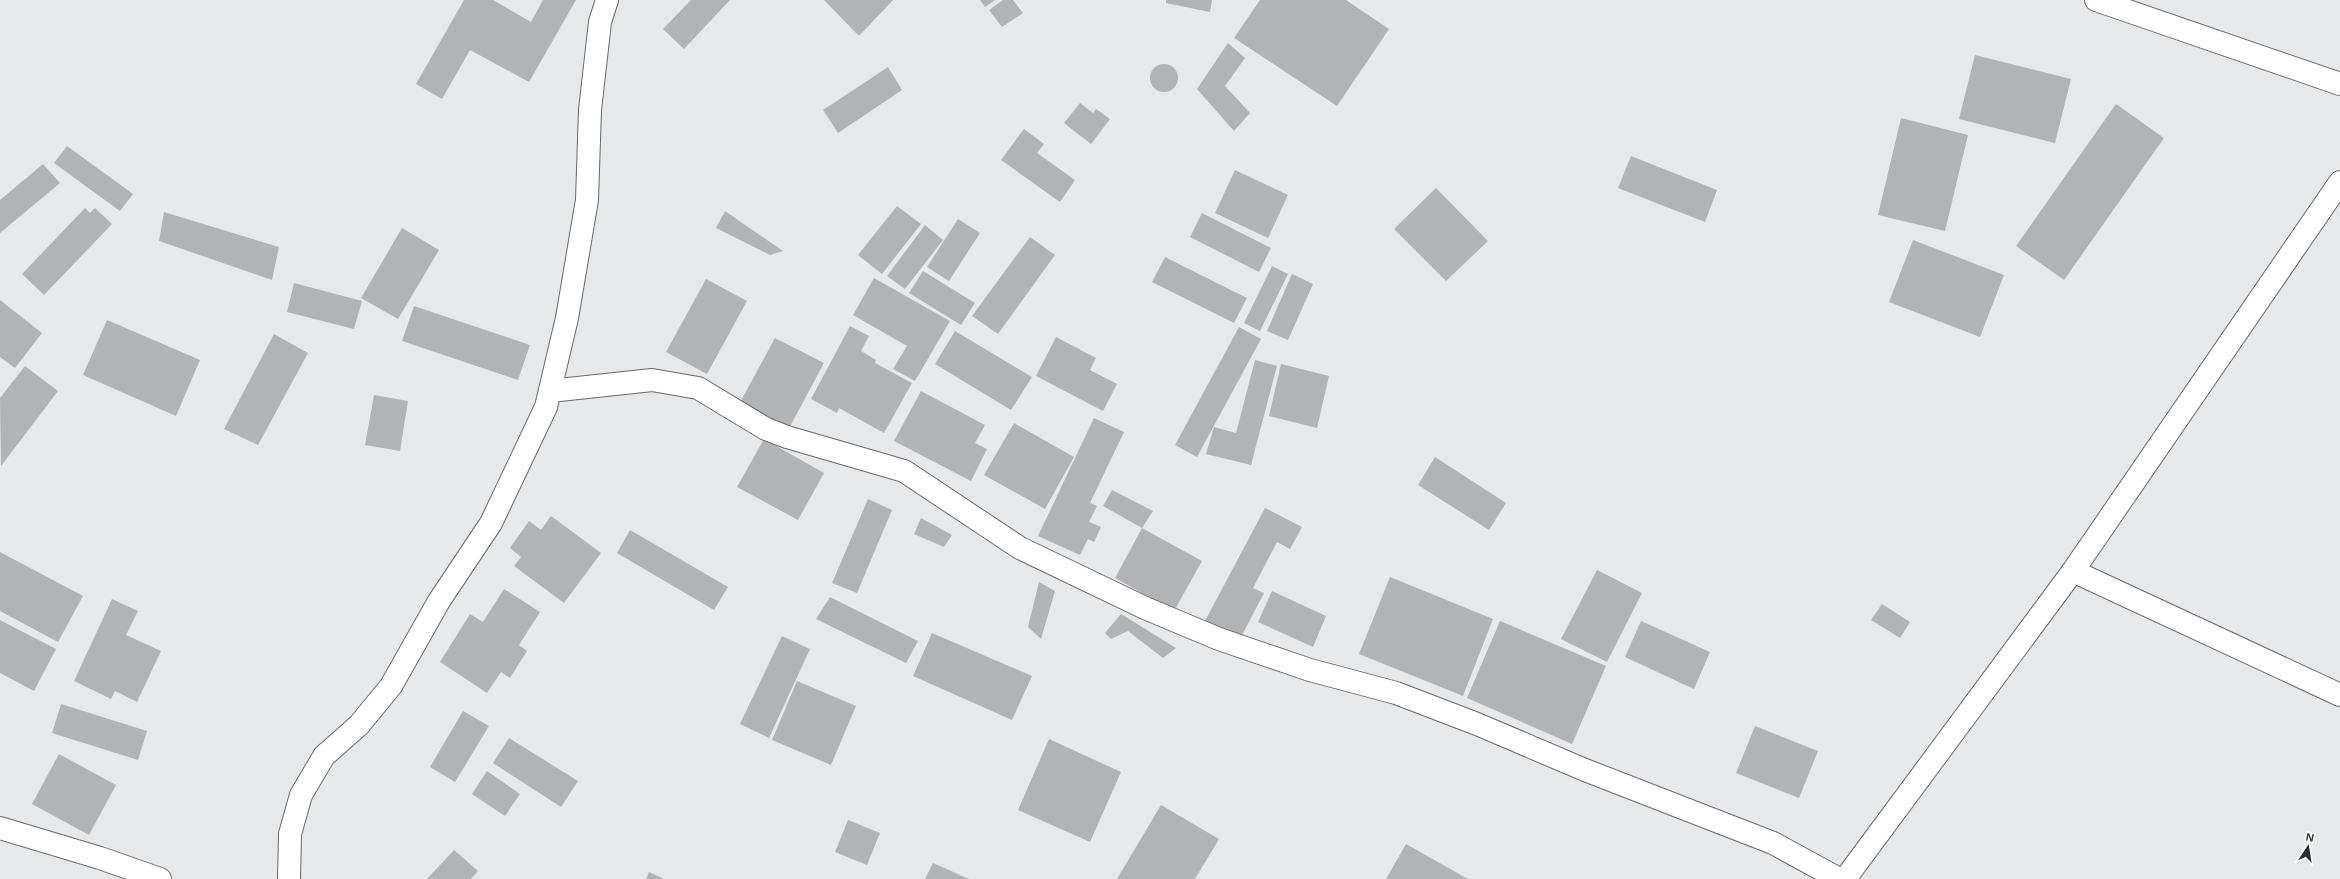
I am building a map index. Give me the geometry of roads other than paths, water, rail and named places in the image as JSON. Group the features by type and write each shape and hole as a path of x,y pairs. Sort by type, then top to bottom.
{"street":[{"path":"289,879 290,834 301,795 324,756 359,724 391,686 439,601 491,523 546,407 567,318 587,200 590,110 600,22 607,0"},
{"path":"2096,0 2340,84"},
{"path":"1845,879 2073,572 2340,182"},
{"path":"550,391 652,380 698,388 766,429 787,437 904,471 1020,548 1145,608 1219,639 1310,670 1396,693 1477,724 1585,770 1773,843 1839,879"},
{"path":"2073,572 2340,695"},
{"path":"0,828 100,858 160,879"}]}
